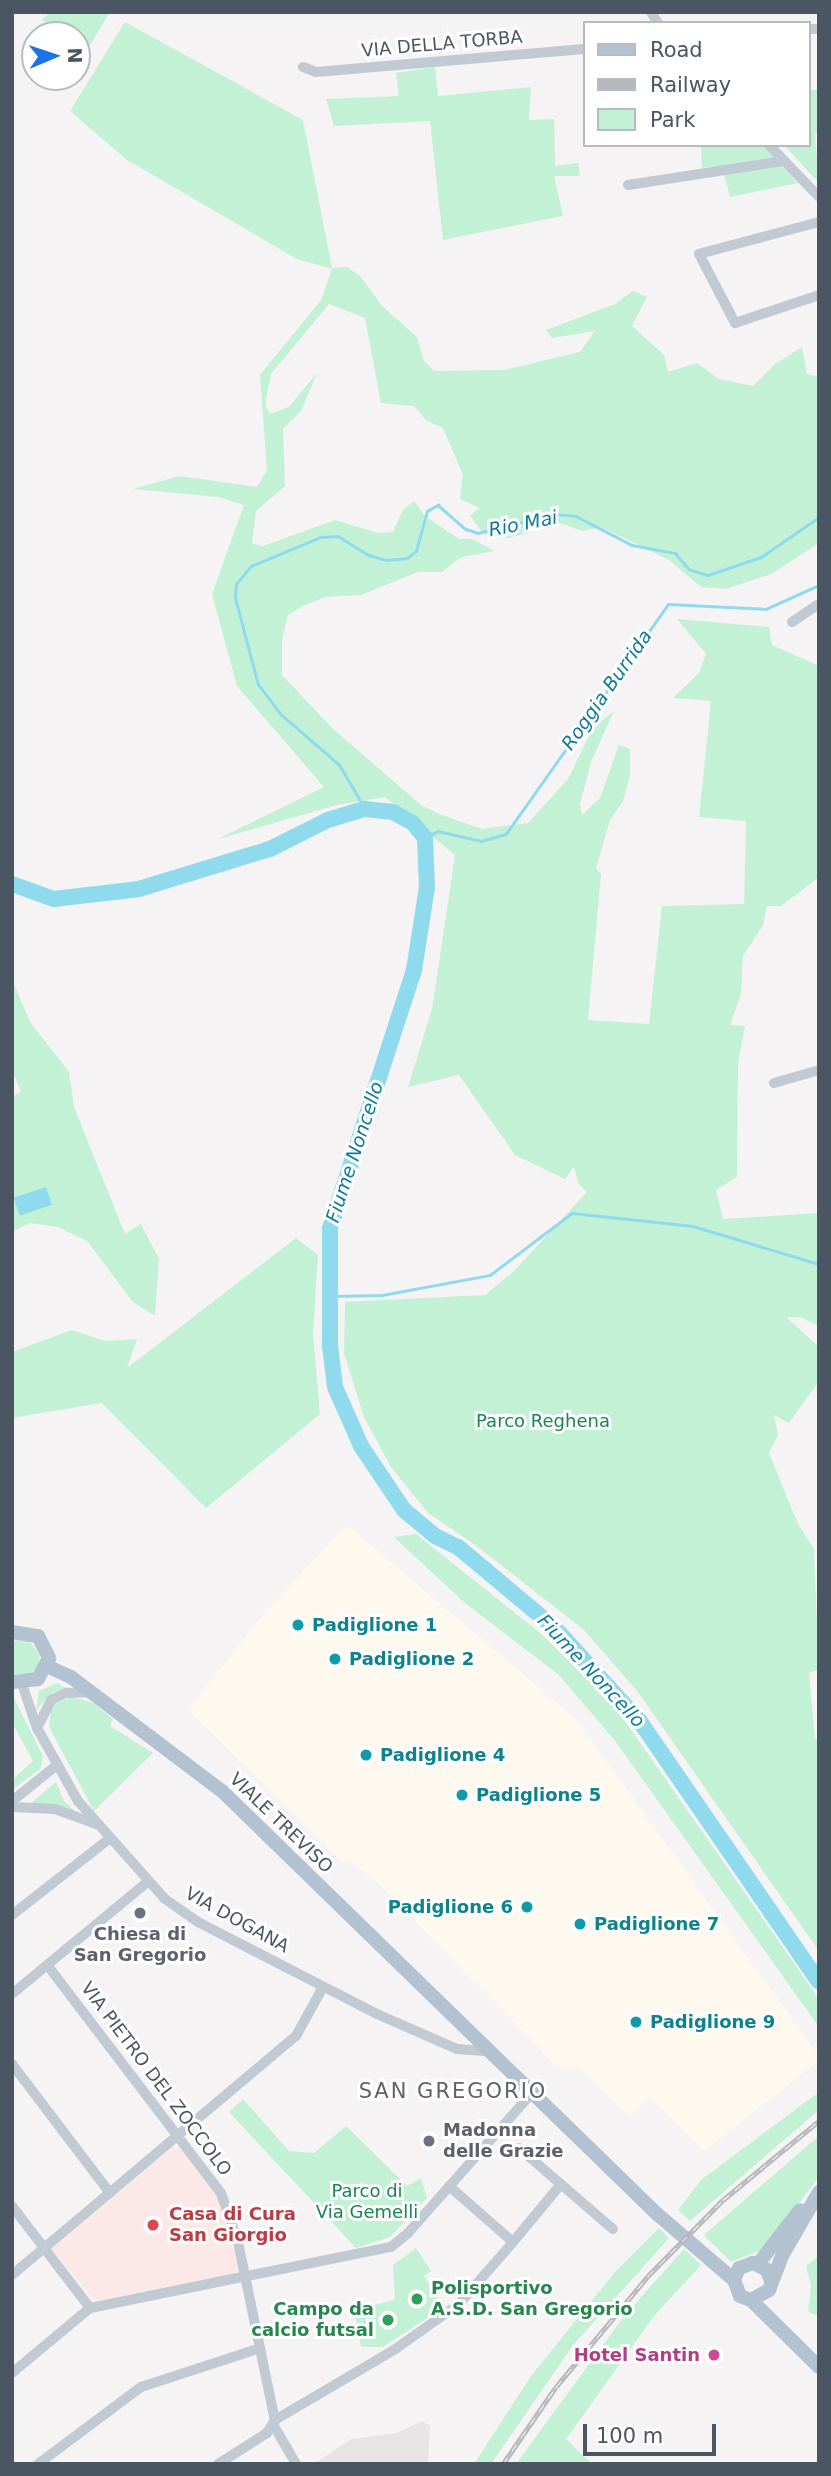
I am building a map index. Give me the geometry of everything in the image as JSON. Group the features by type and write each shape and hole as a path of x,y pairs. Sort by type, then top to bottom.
{"main road":[{"path":"13,1631 38,1636 48,1649 47,1666 38,1679 17,1683"},
{"name":"VIALE TREVISO","path":"47,1666 90,1692 222,1791 705,2258 737,2274"},
{"path":"819,2190 758,2264 737,2274 740,2295 751,2300 819,2367"},
{"path":"751,2300 769,2288 819,2190"},
{"path":"758,2264 767,2270 778,2320 819,2357"}],"street":[{"name":"VIA DELLA TORBA","path":"303,67 316,72 582,49"},
{"path":"771,147 819,197"},
{"path":"628,184 783,161"},
{"path":"819,222 699,254 735,323 819,295"},
{"path":"792,622 819,604"},
{"path":"774,1083 819,1070"},
{"name":"VIA DOGANA","path":"17,1683 57,1765 96,1824 146,1883 198,1922 323,1987 457,2049 488,2050"},
{"path":"37,1728 51,1700 66,1693 90,1692"},
{"path":"12,1801 57,1765"},
{"path":"12,1807 55,1809 96,1824"},
{"path":"12,1915 109,1839"},
{"path":"12,1994 146,1883"},
{"name":"VIA PIETRO DEL ZOCCOLO","path":"48,1966 221,2193 245,2277 275,2423 296,2464"},
{"path":"12,2275 296,2036 323,1987"},
{"path":"12,2064 110,2193"},
{"path":"12,2374 90,2308 391,2246 449,2186 532,2092"},
{"path":"519,2148 614,2228"},
{"path":"218,2464 275,2423 394,2350 458,2304 561,2184"},
{"path":"449,2186 513,2242"},
{"path":"12,2206 90,2308"},
{"path":"38,2464 141,2387 260,2348"}],"shaded area":[{"path":"347,1525 576,1719 819,2056 819,2061 704,2151 650,2097 630,2117 579,2067 557,2067 382,1887 348,1859 344,1863 188,1710 269,1607"},
{"name":"Casa di Cura San Giorgio","path":"173,2147 182,2150 218,2196 240,2273 95,2301 50,2247"},
{"path":"422,2421 430,2426 428,2464 314,2464 351,2439 397,2433"}],"green space":[{"path":"50,12 110,12 91,44 91,21 42,20"},
{"name":"Parco Reghena","path":"125,22 303,120 332,268 347,267 360,276 382,306 417,337 424,361 434,371 504,370 580,352 595,331 552,338 546,330 615,304 633,291 647,297 632,326 664,355 668,372 697,363 719,379 753,386 775,364 802,347 807,374 819,377 819,543 771,574 726,589 701,587 669,560 601,527 583,531 536,515 538,527 529,533 507,538 484,534 470,516 479,508 460,499 463,475 443,428 426,420 414,406 381,403 365,318 329,304 271,374 265,404 270,414 289,407 317,373 301,411 283,429 285,486 256,511 252,544 263,546 335,520 378,533 393,532 403,510 414,501 425,516 459,539 472,539 494,551 461,557 442,572 418,572 361,595 325,597 303,606 288,615 282,640 282,675 332,728 421,805 439,814 482,829 528,823 568,779 593,728 614,711 591,762 580,804 582,815 600,798 619,745 630,749 630,776 623,801 610,820 596,868 601,874 588,1020 649,1024 662,906 744,904 746,821 699,817 711,701 673,698 699,673 706,654 677,619 769,627 772,645 819,666 819,877 781,906 767,906 763,925 743,956 741,994 730,1025 745,1026 738,1064 737,1177 716,1190 723,1219 819,1213 819,1326 800,1317 786,1317 819,1347 819,1381 789,1423 774,1415 778,1435 769,1453 798,1524 814,1549 819,1669 809,1673 815,1738 819,1740 819,1951 638,1692 584,1630 474,1544 428,1513 391,1467 364,1417 344,1353 345,1302 485,1295 514,1271 587,1192 578,1183 574,1166 565,1179 515,1155 459,1075 408,1087 432,1009 455,855 385,797 337,805 218,839 324,787 237,686 212,594 244,505 218,497 133,489 179,476 257,487 267,470 260,375 321,300 332,269 297,259 127,160 70,111 82,91 91,91 91,77"},
{"path":"435,67 438,96 531,87 529,120 554,119 555,166 578,163 580,176 554,176 563,216 443,240 430,121 334,126 326,99 399,96 396,73"},
{"path":"810,90 819,90 819,132 815,133 819,183 786,147 810,147"},
{"path":"701,147 765,147 798,183 730,197 722,166 702,168"},
{"path":"12,979 30,1022 69,1072 74,1107 125,1234 141,1224 159,1259 155,1316 133,1302 87,1241 58,1227 30,1223 12,1232 12,1097 21,1091 12,1070"},
{"path":"296,1238 318,1255 313,1334 320,1414 206,1508 102,1403 12,1418 12,1352 72,1330 105,1341 137,1339 127,1368"},
{"path":"416,1534 539,1632 613,1704 819,1999 819,2027 616,1742 559,1675 465,1603 394,1537"},
{"path":"29,1641 40,1655 38,1667 29,1675 12,1674 12,1642"},
{"path":"57,1683 66,1688 52,1693 36,1710 39,1691"},
{"path":"12,1694 43,1756 41,1768 12,1790 12,1780 33,1761 12,1722"},
{"path":"72,1697 93,1703 113,1719 110,1726 153,1753 94,1811 49,1727 51,1706"},
{"path":"56,1782 64,1801 77,1813 31,1803"},
{"path":"819,2092 819,2110 690,2221 678,2210 701,2180"},
{"name":"Parco di Via Gemelli","path":"243,2099 289,2151 314,2153 346,2126 407,2186 421,2178 427,2198 390,2237 356,2248 229,2112"},
{"path":"819,2136 819,2177 764,2249 731,2262 704,2235"},
{"path":"659,2228 669,2238 574,2344 491,2464 474,2464 531,2376 615,2272"},
{"name":"Polisportivo A.S.D. San Gregorio","path":"416,2248 431,2271 424,2276 444,2307 383,2347 361,2347 354,2310 395,2300 393,2265"},
{"path":"684,2249 701,2265 654,2316 566,2439 592,2464 516,2464 625,2315"},
{"path":"819,2256 819,2316 808,2312 811,2286 806,2266"}],"water":[{"path":"46,1187 52,1205 20,1216 14,1198"}],"waterway":[{"name":"Rio Mai","path":"365,809 339,765 281,715 258,685 235,598 236,584 251,566 321,537 338,536 369,555 386,560 407,558 416,551 427,511 438,505 466,529 478,533 555,514 576,516 632,545 675,553 689,569 708,575 761,557 819,517"},
{"name":"Roggia Burrida","path":"425,838 438,831 481,841 506,834 668,604 766,609 819,585"},
{"name":"Fiume Noncello","path":"12,884 54,899 139,889 270,849 328,820 365,809 393,812 413,823 425,838 427,887 414,970 330,1228 330,1346 335,1387 361,1446 404,1510 435,1536 458,1547 555,1628 641,1723 819,1982"},
{"path":"330,1296 382,1295 490,1275 572,1213 693,1226 819,1264"}],"railway":[{"path":"503,2464 556,2387 648,2276 723,2200 819,2121"}],"place":[{"name":"Padiglione 1","path":"298,1625"},
{"name":"Padiglione 2","path":"335,1659"},
{"name":"Padiglione 4","path":"366,1755"},
{"name":"Padiglione 5","path":"462,1795"},
{"name":"Padiglione 6","path":"527,1907"},
{"name":"Chiesa di San Gregorio","path":"140,1913"},
{"name":"Padiglione 7","path":"580,1924"},
{"name":"Padiglione 9","path":"636,2022"},
{"name":"Madonna delle Grazie","path":"429,2141"},
{"name":"Casa di Cura San Giorgio","path":"153,2225"},
{"name":"Polisportivo A.S.D. San Gregorio","path":"417,2299"},
{"name":"Campo da calcio futsal","path":"388,2320"},
{"name":"Hotel Santin","path":"714,2355"}],"district":[{"name":"SAN GREGORIO","path":"453,2091"}]}
